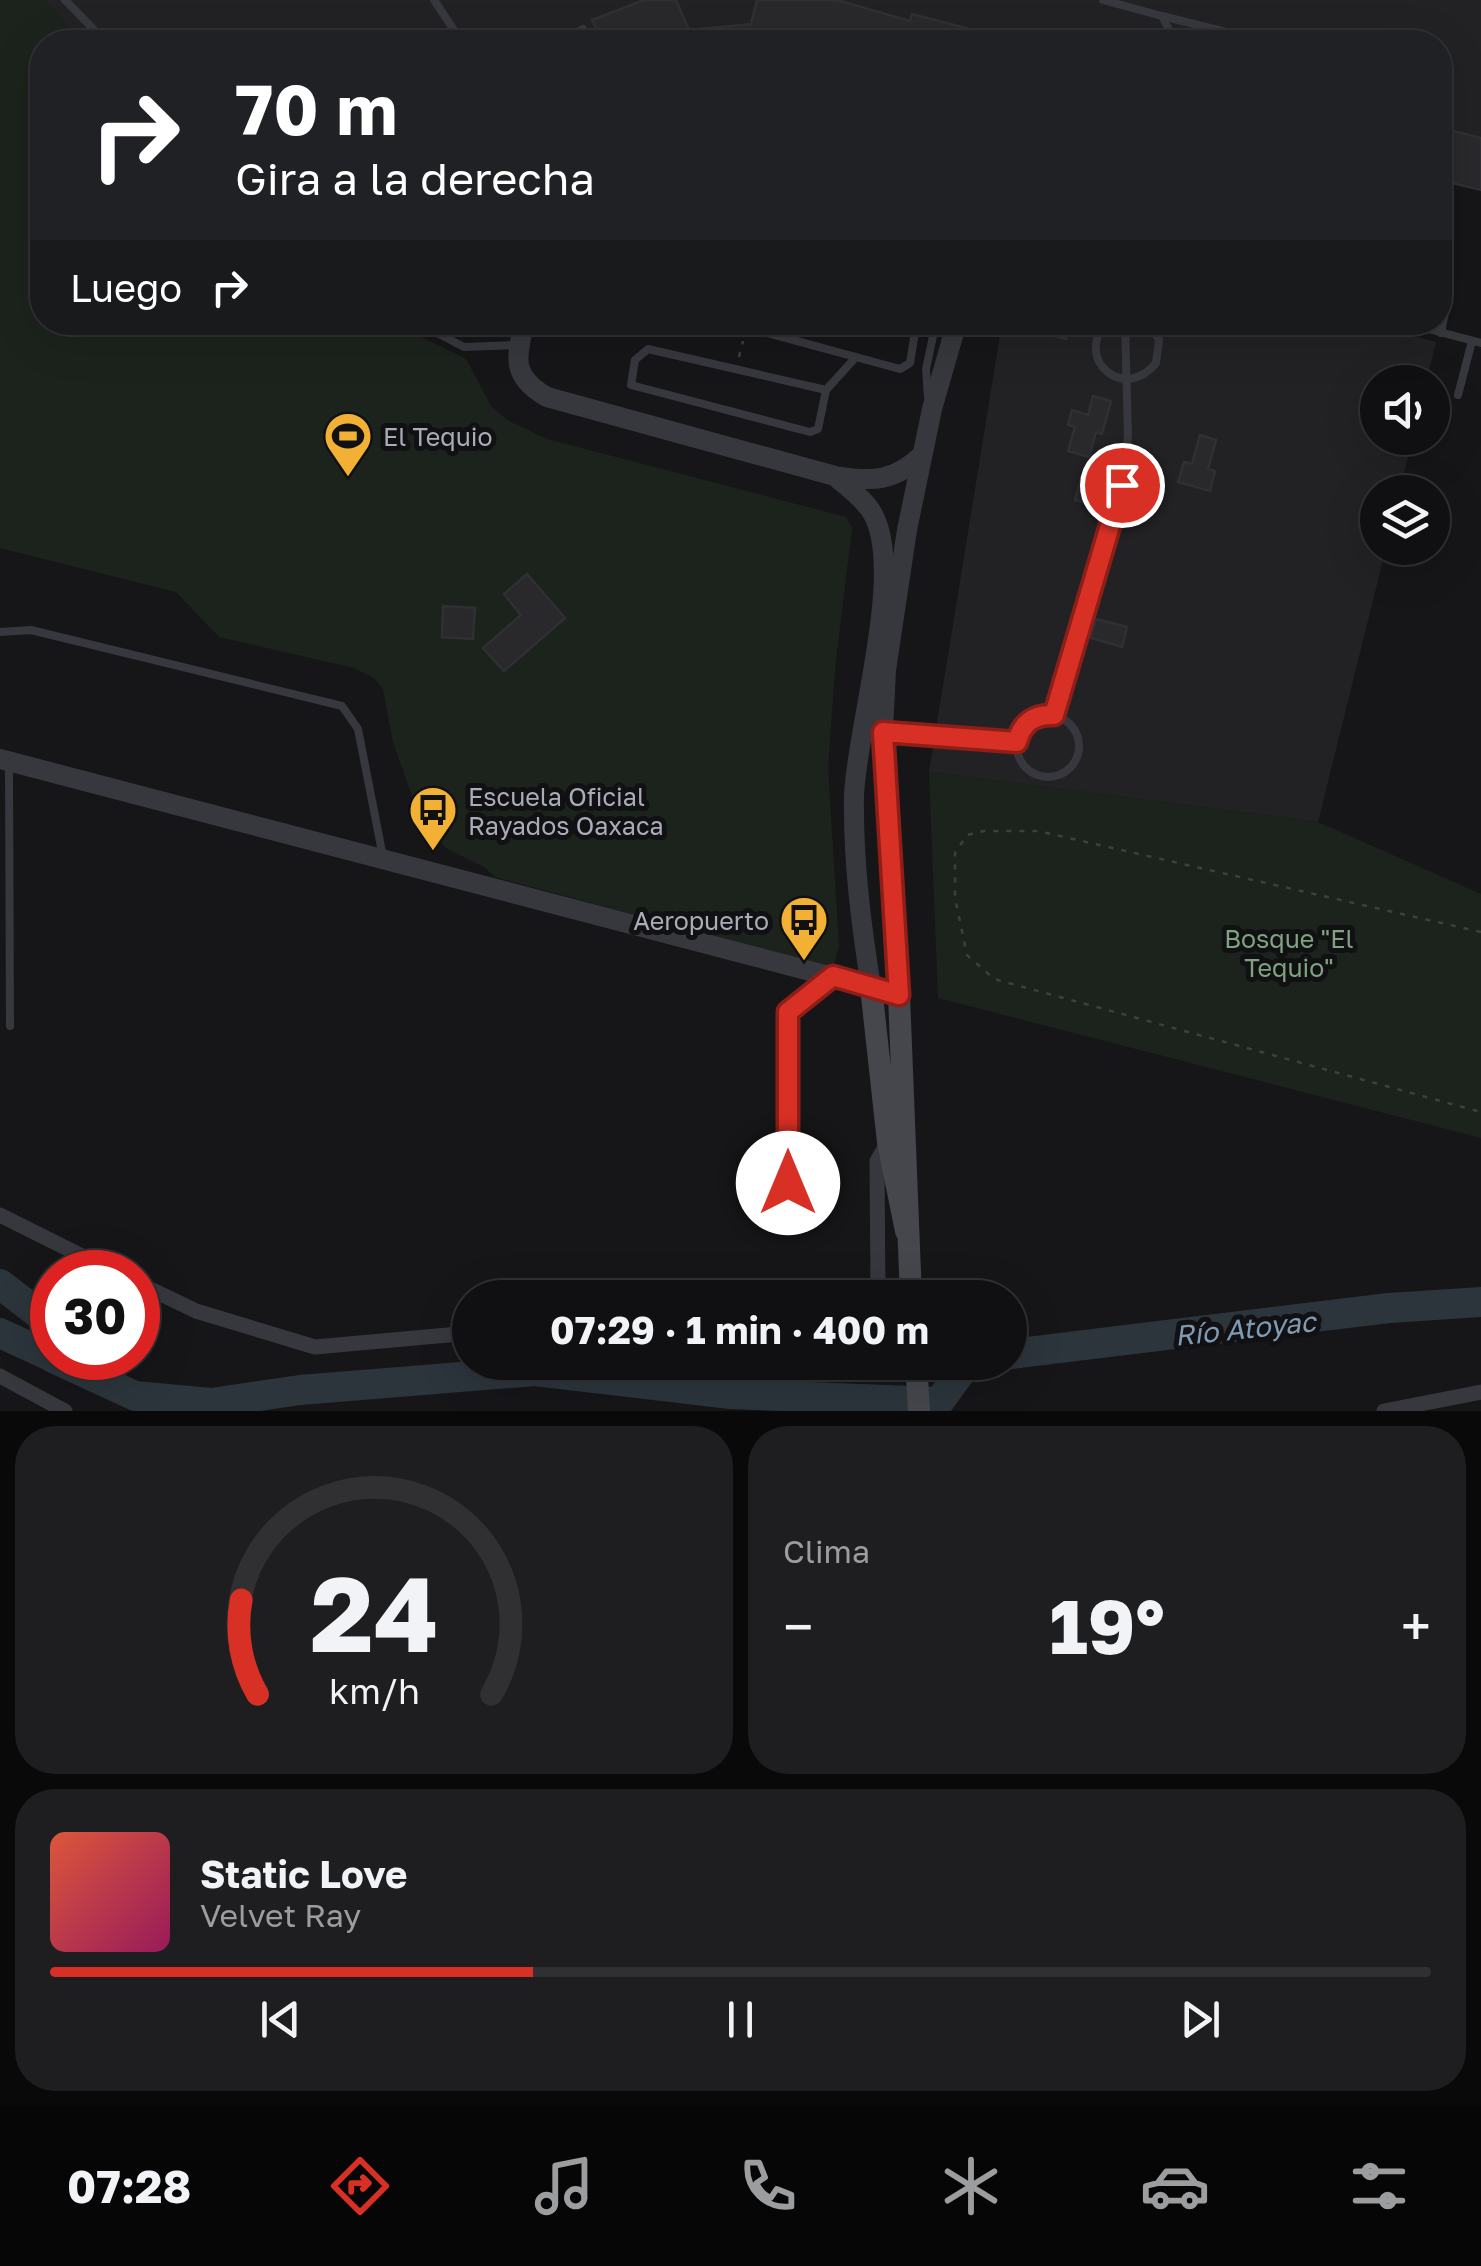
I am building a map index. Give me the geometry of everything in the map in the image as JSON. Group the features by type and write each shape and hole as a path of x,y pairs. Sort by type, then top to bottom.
{"main road":[{"path":"906,1231 888,1142 871,987 899,995 910,1280"},
{"path":"917,1380 919,1411"}],"street":[{"path":"525,335 520,375 547,397 835,476 875,482 900,473 922,455"},
{"path":"899,995 883,732 886,670 906,530 952,335"},
{"path":"4,760 871,987 856,892 854,792 881,608 884,560 880,530 870,508 835,476"},
{"path":"788,1183 788,1012 833,976"},
{"path":"878,1280 877,1161 888,1142"},
{"path":"0,1215 70,1250"},
{"path":"160,1294 196,1311 316,1347 452,1336"},
{"path":"0,1376 65,1411"},
{"path":"1384,1411 1481,1392"}],"lane":[{"path":"65,0 94,30"},
{"path":"434,0 454,30"},
{"path":"1103,0 1218,30"},
{"path":"1162,16 1169,30"},
{"path":"441,335 464,347 510,335"},
{"path":"776,335 906,368 916,335"},
{"path":"932,409 926,379 934,335"},
{"path":"1098,335 1098,361 1106,371 1126,380 1140,378 1156,362 1156,335"},
{"path":"1054,715 1122,485 1128,436 1125,335"},
{"path":"1449,335 1476,342 1458,395"},
{"path":"826,390 648,349 635,360 631,385 810,432 818,429 826,390 856,358"},
{"path":"0,632 31,630 342,706 358,729 382,857"},
{"path":"1054,715 1065,719 1078,736 1077,758 1062,774 1040,776 1030,772 1018,754 1017,742 1026,724 1034,718 1054,715"},
{"path":"883,732 1017,742"},
{"path":"4,760 10,1026"}],"path":[{"path":"736,368 745,335"},
{"path":"1481,932 1038,831 984,830 967,835 955,853 955,898 967,954 994,979 1481,1112"}],"shaded area":[{"path":"43,0 1481,0 1481,190 1452,183 1452,30 72,30"},
{"path":"1000,335 1409,335 1436,342 1430,365 1360,365 1360,455 1409,455 1403,475 1360,475 1360,565 1382,565 1318,822 929,772"}],"green space":[{"name":"El Tequio","path":"0,0 43,0 72,30 30,30 30,335 417,335 466,359 491,406 507,420 547,439 846,517 852,528 828,768 839,946 833,968 495,877 484,867 446,848 422,824 393,742 383,689 374,678 354,668 219,637 176,592 0,548"},
{"name":"Bosque \"El Tequio\"","path":"929,772 1318,822 1481,894 1481,1138 938,998"}],"building":[{"path":"644,0 676,0 689,30 593,30 596,28 592,20"},
{"path":"757,0 837,0 910,21 912,14 973,30 689,30 751,24"},
{"path":"1452,131 1481,138 1481,190 1452,183"},
{"path":"1093,396 1111,401 1102,434 1096,432 1089,457 1068,451 1075,427 1068,425 1072,410 1088,415"},
{"path":"1200,435 1216,440 1208,469 1215,471 1210,491 1178,482 1184,462 1192,464"},
{"path":"1083,472 1101,477 1093,505 1075,500"},
{"path":"527,574 565,618 504,671 483,648 521,615 504,594"},
{"path":"443,606 475,608 473,639 442,637"},
{"path":"1096,619 1127,627 1122,647 1091,638"}],"waterway":[{"path":"0,1284 30,1307"},
{"name":"Río Atoyac","path":"1027,1352 1389,1308 1481,1302"},
{"name":"Río Atoyac","path":"0,1333 30,1347"},
{"name":"Río Atoyac","path":"100,1380 135,1396 211,1403 300,1390 452,1378"},
{"name":"Río Atoyac","path":"612,1380 731,1394 939,1402 955,1380"}],"place":[{"name":"El Tequio","path":"348,478"},
{"name":"Escuela Oficial Rayados Oaxaca","path":"433,852"},
{"name":"Aeropuerto","path":"804,962"}],"route":[{"path":"788,1183 788,1012 833,976 899,995 883,732 1017,742 1020,732 1034,718 1054,715 1122,485"}]}
